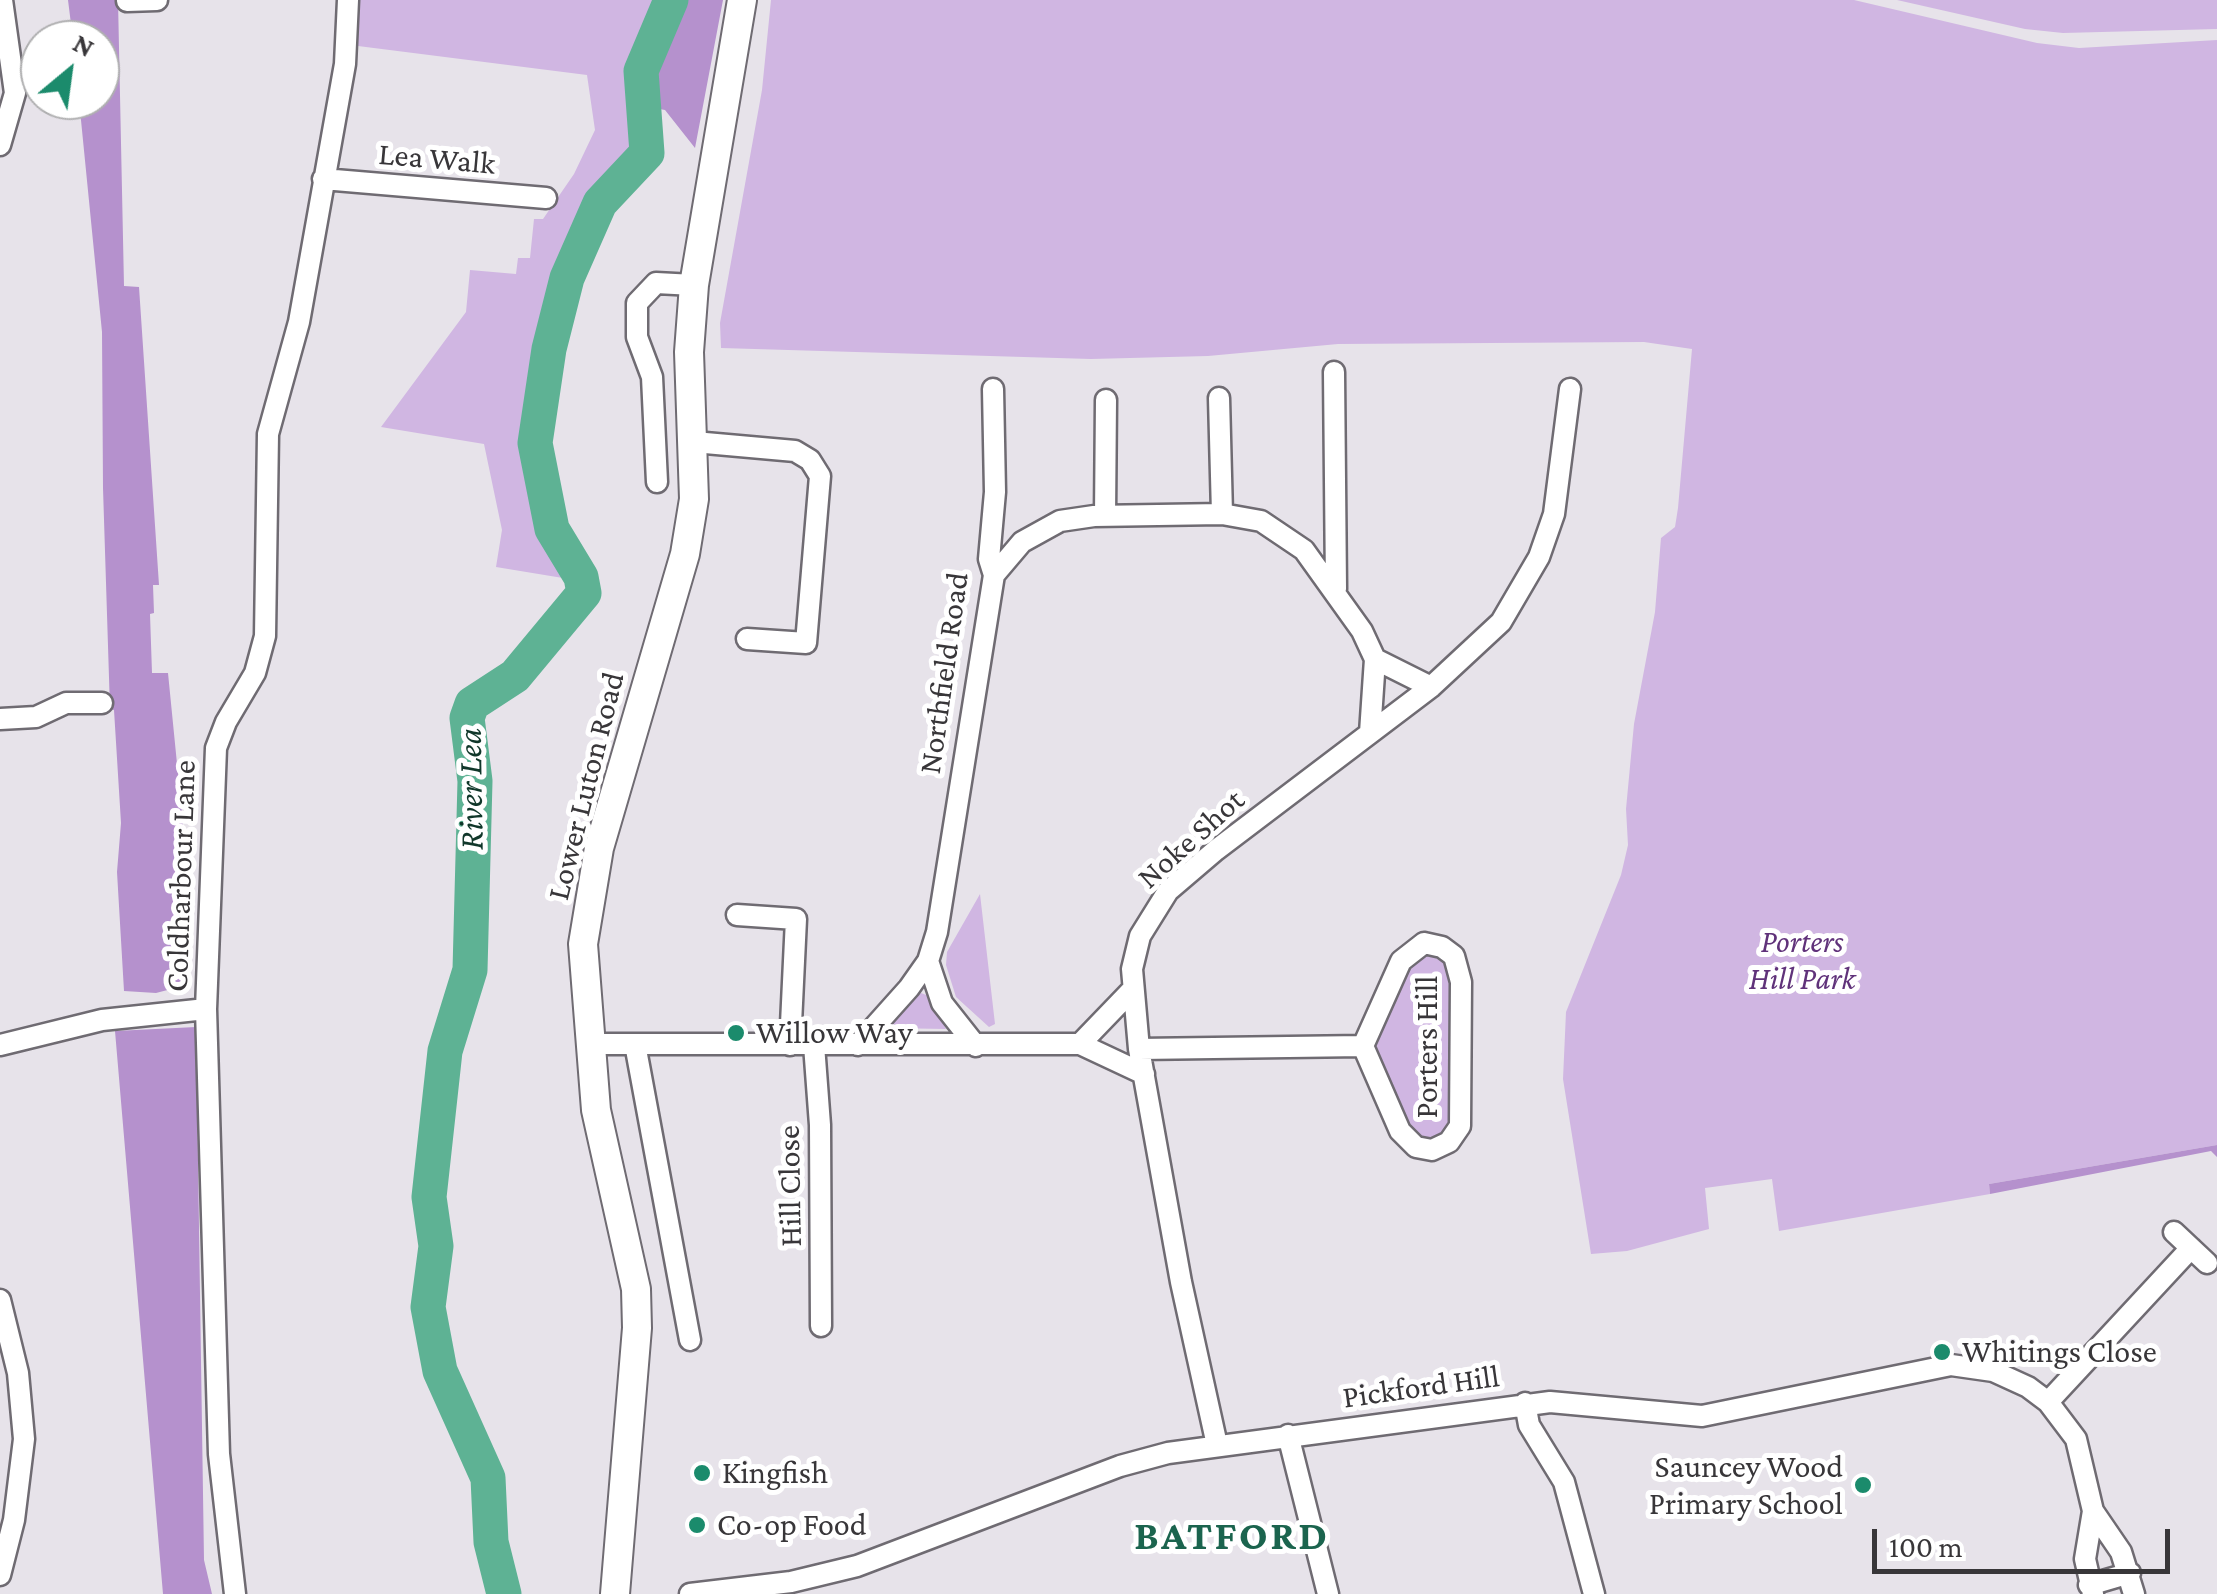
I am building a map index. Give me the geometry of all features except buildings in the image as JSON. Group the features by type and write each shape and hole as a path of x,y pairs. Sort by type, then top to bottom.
{"main road":[{"name":"Lower Luton Road","path":"615,1594 637,1328 636,1288 596,1110 583,944 599,848 685,554 694,499 689,352 694,285 742,0"}],"street":[{"path":"0,146 15,93 2,0"},
{"path":"127,1 157,0"},
{"name":"Coldharbour Lane","path":"235,1594 219,1454 206,1009 216,748 255,673 265,636 268,434 299,322 345,64 348,0"},
{"name":"Lea Walk","path":"323,179 546,198"},
{"path":"657,482 652,377 637,337 637,303 656,284 694,285"},
{"path":"1334,372 1336,589"},
{"name":"Northfield Road","path":"858,1044 928,961 936,932 994,575 988,559 994,514 993,389"},
{"name":"Noke Shot","path":"1217,1445 1180,1282 1139,1050 1132,990 1140,936 1168,891 1431,687 1500,622 1539,557 1561,480 1570,389"},
{"path":"1219,398 1222,514"},
{"path":"1105,516 1106,400"},
{"path":"694,442 795,452 810,460 820,476 806,643 747,639"},
{"path":"994,514 1031,534"},
{"path":"994,575 1031,534 1060,521 1105,516 1222,514 1260,520 1304,550 1336,589 1375,659 1370,733"},
{"path":"1304,550 1335,540"},
{"path":"1375,659 1431,687"},
{"path":"0,719 36,717 66,703 102,703"},
{"path":"738,915 796,919 790,1045"},
{"name":"Porters Hill","path":"1432,943 1454,956 1461,982 1462,1115 1449,1142 1432,1150 1409,1142 1400,1131 1363,1046 1407,952 1432,943"},
{"path":"928,961 942,1003 976,1046"},
{"path":"1080,1044 1132,990"},
{"path":"0,1044 102,1020 206,1009"},
{"path":"588,1044 1080,1044 1144,1074"},
{"path":"636,1044 690,1340"},
{"name":"Hill Close","path":"814,1045 820,1125 821,1326"},
{"name":"Porters Hill","path":"1139,1050 1363,1046"},
{"path":"2048,1402 2199,1255 2174,1232"},
{"path":"0,1300 18,1372 24,1439 14,1520 0,1575"},
{"name":"Pickford Hill","path":"690,1594 791,1582 856,1566 1120,1466 1217,1445 1525,1404 1577,1403 1702,1416 1951,1365 2012,1378 2048,1402 2076,1439 2093,1511 2085,1558 2091,1589 2132,1584 2109,1531 2093,1511"},
{"path":"1525,1404 1529,1425 1564,1482 1594,1594"},
{"path":"1288,1435 1328,1594"}],"green space":[{"path":"357,0 659,0 630,78 639,122 638,149 626,168 603,183 578,228 560,279 526,445 545,528 559,561 575,580 496,567 502,530 484,444 381,427 466,312 470,270 516,274 518,258 530,258 534,219 543,219 574,174 595,130 587,75 358,46"},
{"name":"Porters Hill Park","path":"771,0 1854,0 2037,43 2079,48 2217,40 2217,1145 1989,1184 1990,1194 1779,1231 1772,1179 1705,1188 1709,1229 1627,1251 1591,1254 1563,1079 1566,1012 1621,875 1628,845 1626,809 1634,724 1655,612 1661,538 1675,527 1678,508 1692,349 1644,342 1338,344 1208,356 1091,359 721,348 720,323 762,90"},
{"path":"1897,0 2217,0 2217,29 2063,33 2025,29"},
{"path":"980,894 995,1024 989,1027 956,997 946,965 947,952"},
{"path":"1430,952 1451,966 1455,1124 1438,1138 1426,1140 1405,1124 1373,1046 1407,964"},
{"path":"921,993 929,996 946,1029 887,1028"}],"shaded area":[{"path":"68,0 118,0 118,20 70,20"},
{"path":"671,0 723,0 695,148 665,110 643,106 641,71"},
{"path":"120,95 124,286 139,287 159,585 153,585 154,613 150,614 152,673 168,673 191,905 188,975 179,987 156,993 124,991 117,872 121,823 114,710 110,709 102,332 81,120 120,120"},
{"path":"196,1027 204,1560 212,1594 163,1594 115,1031"},
{"path":"2217,1145 2217,1157 2211,1151 1990,1194 1989,1184"}],"waterway":[{"name":"River Lea","path":"504,1594 491,1542 488,1478 440,1371 428,1307 436,1246 429,1197 445,1051 470,970 475,781 467,718 472,704 515,676 584,593 581,577 552,529 535,443 549,349 567,278 600,203 647,153 641,71 671,0"}],"place":[{"name":"Willow Way","path":"736,1033"},
{"name":"Whitings Close","path":"1942,1352"},
{"name":"Kingfish","path":"702,1473"},
{"name":"Sauncey Wood Primary School","path":"1863,1485"},
{"name":"Co-op Food","path":"697,1525"}],"district":[{"name":"BATFORD","path":"1232,1536"}]}
